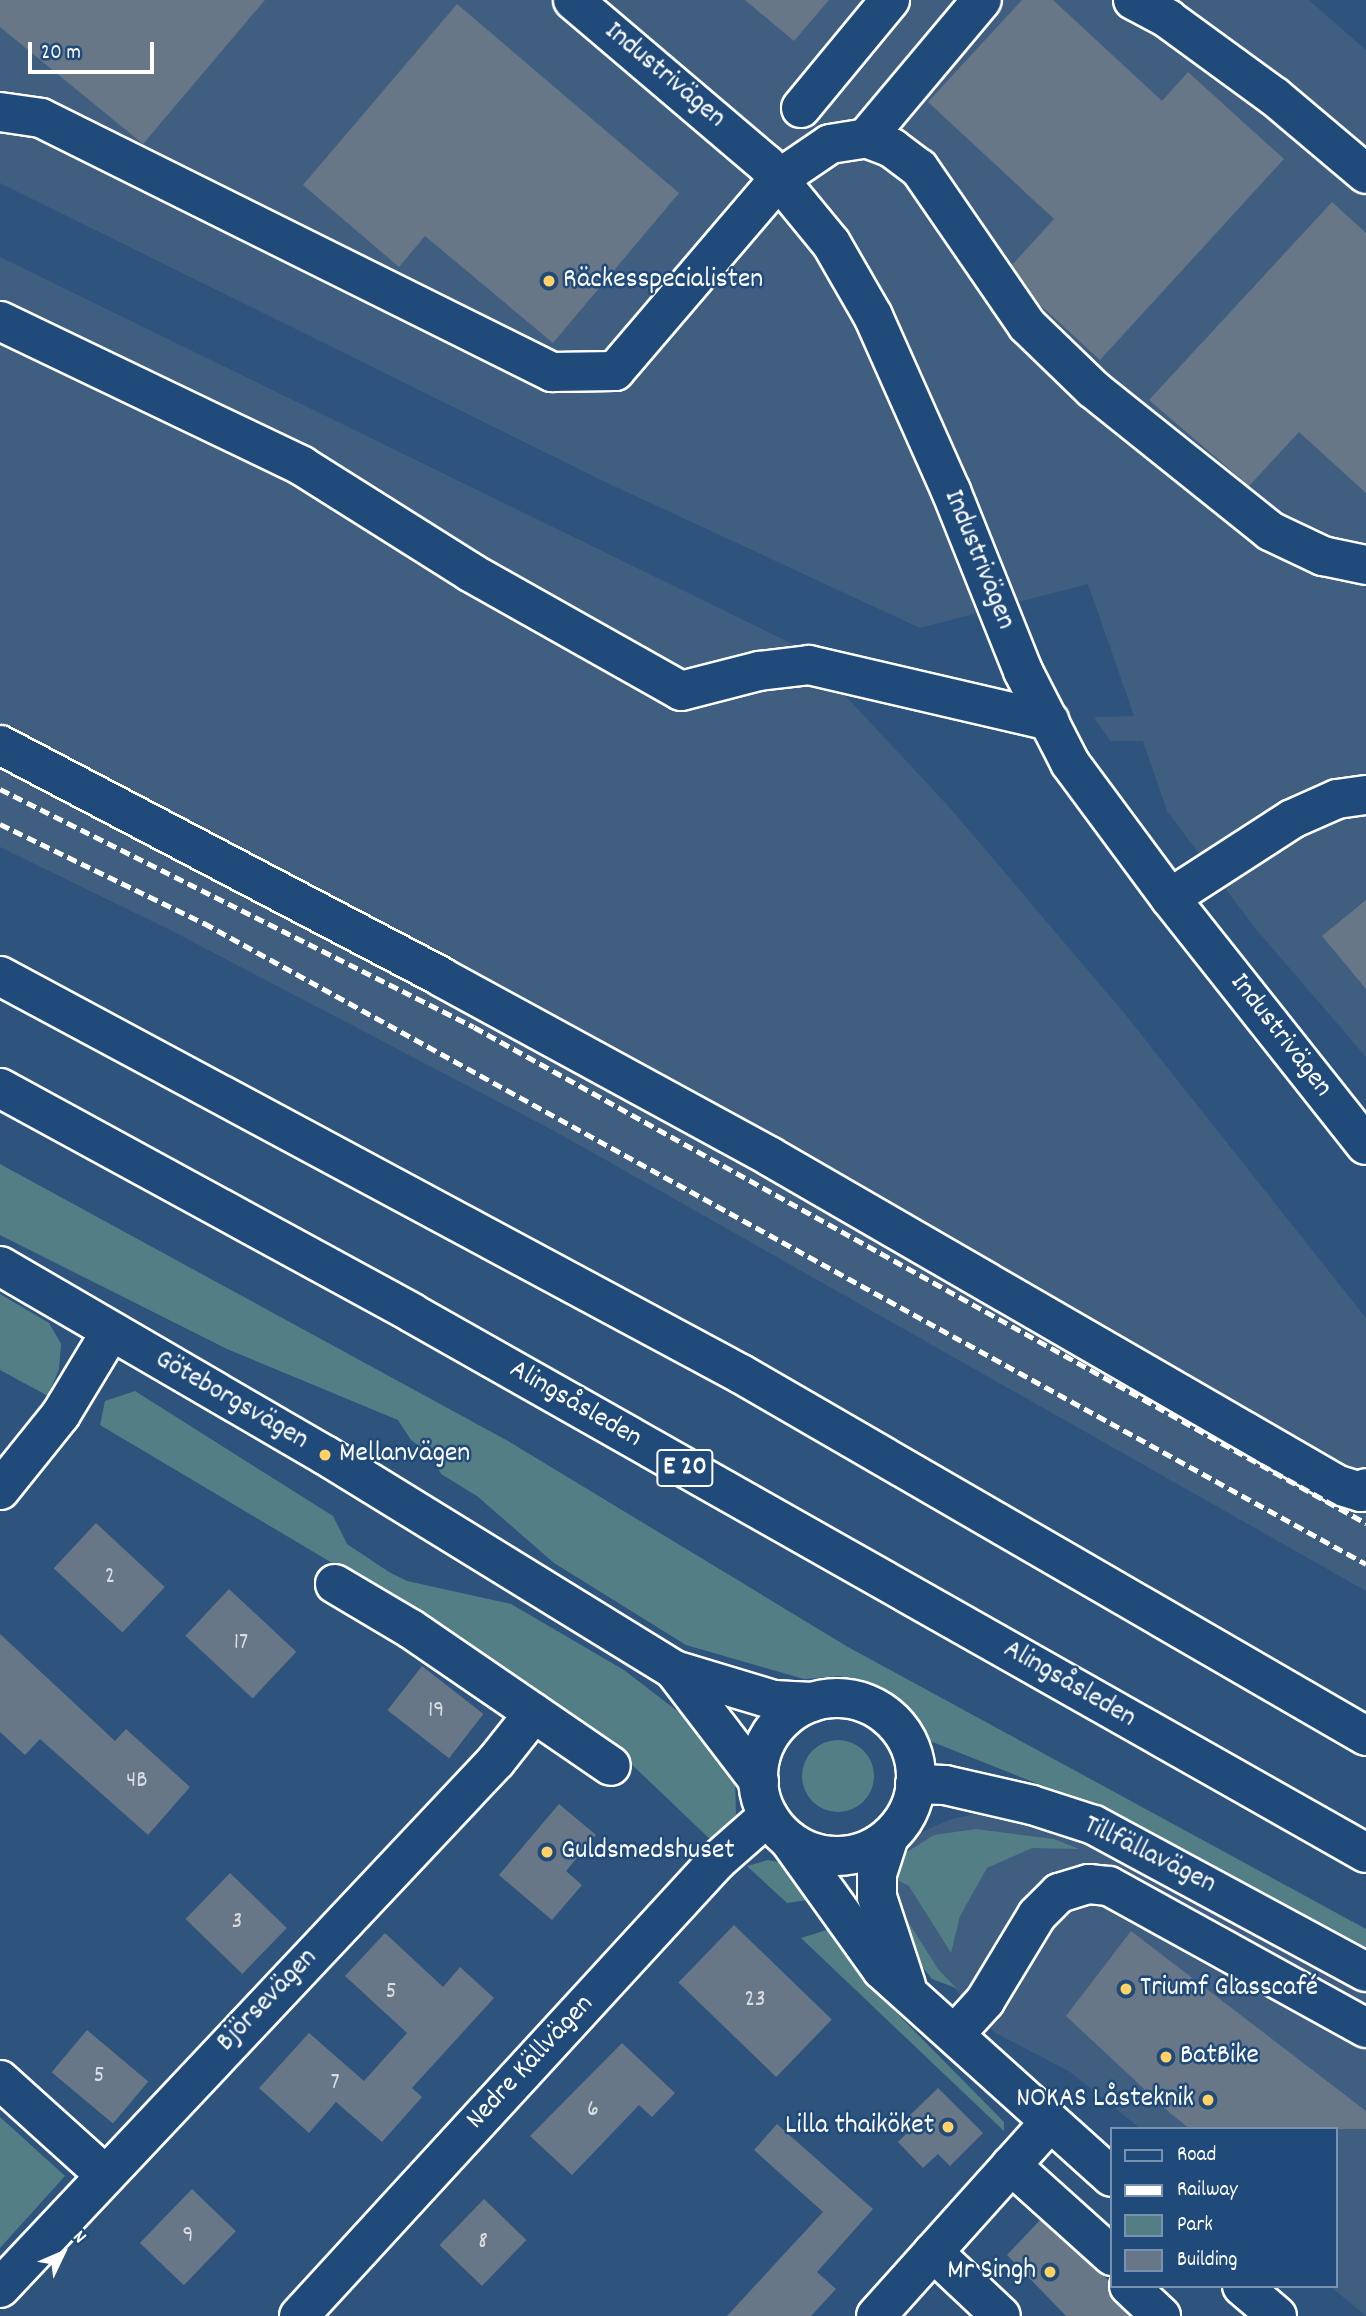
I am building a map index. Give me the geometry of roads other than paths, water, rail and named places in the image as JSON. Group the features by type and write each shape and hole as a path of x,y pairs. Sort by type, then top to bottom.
{"main road":[{"name":"Industrivägen","path":"573,0 780,178 831,243 873,316 951,491 1023,671 1070,763 1170,898 1366,1145"},
{"path":"801,108 890,0"},
{"path":"866,138 982,0"},
{"path":"1133,0 1275,97 1366,174"},
{"path":"0,112 41,118 552,372 615,371 780,178 830,144 866,138 892,148 919,168 1027,325 1093,389 1270,531 1323,556 1366,565"},
{"path":"0,321 302,466 470,572 681,691 759,671 809,665 1050,720"},
{"path":"0,745 429,971 769,1156 1338,1485 1361,1492 1366,1488"},
{"path":"1170,898 1292,819 1338,799 1366,795"},
{"path":"0,976 741,1374 1366,1736"},
{"name":"Alingsåsleden","path":"0,1088 412,1313 1366,1853"},
{"name":"Göteborgsvägen","path":"0,1266 325,1455 674,1670 774,1700 813,1702"},
{"path":"0,1490 61,1414 111,1331"},
{"path":"335,1584 611,1766"},
{"name":"Göteborgsvägen","path":"674,1670 855,1937 882,1970 908,1990 1049,2123 1110,2174"},
{"path":"851,1700 886,1716 909,1746 915,1784 908,1813 889,1837 862,1852 831,1856 772,1812 762,1756 772,1732 790,1714 813,1702 851,1700"},
{"name":"Björsevägen","path":"0,2288 103,2174 496,1761 534,1713"},
{"name":"Tillfällavägen","path":"915,1784 945,1785 1032,1805 1094,1825 1366,1972"},
{"name":"Nedre Källvägen","path":"299,2316 717,1861 772,1812"},
{"name":"Göteborgsvägen","path":"889,1837 877,1872 877,1897 908,1990"},
{"path":"955,2034 985,2000 1037,1915 1059,1893 1089,1884 1109,1886 1366,2028"},
{"path":"0,2080 103,2174"},
{"path":"876,2316 1049,2123"},
{"path":"1011,2165 1110,2254"},
{"path":"933,2252 1001,2316"},
{"path":"1131,2288 1161,2316"},
{"path":"1244,2288 1277,2316"}],"railway":[{"path":"0,789 474,1027 1366,1523"},
{"path":"0,824 204,923 1366,1564"}],"place":[{"name":"Räckesspecialisten","path":"549,281"},
{"name":"Mellanvägen","path":"325,1455"},
{"name":"Guldsmedshuset","path":"547,1852"},
{"name":"Triumf Glasscafé","path":"1126,1989"},
{"name":"BatBike","path":"1166,2057"},
{"name":"NOKAS Låsteknik","path":"1208,2100"},
{"name":"Lilla thaiköket","path":"948,2127"},
{"name":"Mr Singh","path":"1050,2272"}]}
